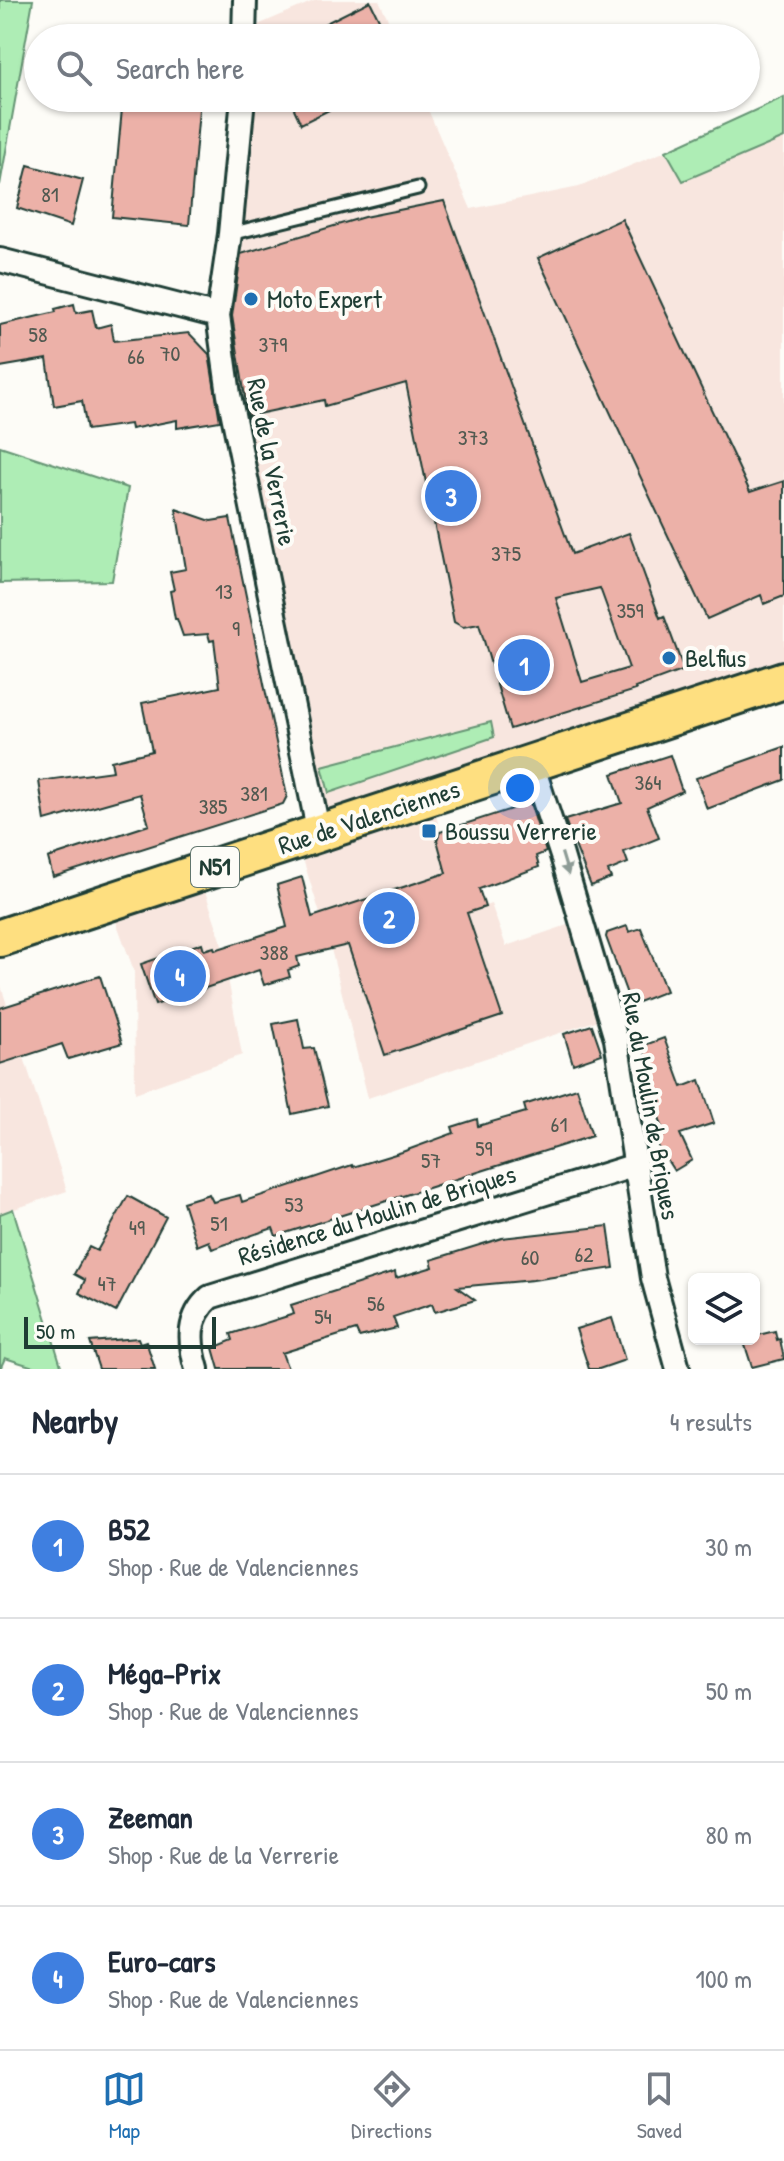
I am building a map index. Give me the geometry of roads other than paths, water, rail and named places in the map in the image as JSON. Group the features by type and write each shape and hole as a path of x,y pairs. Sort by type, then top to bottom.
{"main road":[{"name":"Rue de Valenciennes","path":"0,938 784,680"}],"street":[{"path":"244,24 245,0"},
{"name":"Rue de la Verrerie","path":"242,112 230,234 218,316 229,395 319,834"},
{"path":"0,260 218,316"},
{"name":"Rue du Moulin de Briques","path":"532,764 613,1028 653,1278 678,1369"},
{"name":"Résidence du Moulin de Briques","path":"197,1369 191,1346 192,1326 201,1305 210,1297 636,1165"}],"lane":[{"path":"230,234 418,188"}],"place":[{"name":"Moto Expert","path":"251,299"},
{"name":"Zeeman","path":"451,496"},
{"name":"Belfius","path":"669,658"},
{"name":"B52","path":"524,665"},
{"name":"Boussu Verrerie","path":"429,831"},
{"name":"Méga-Prix","path":"389,918"},
{"name":"Euro-cars","path":"180,976"}]}
